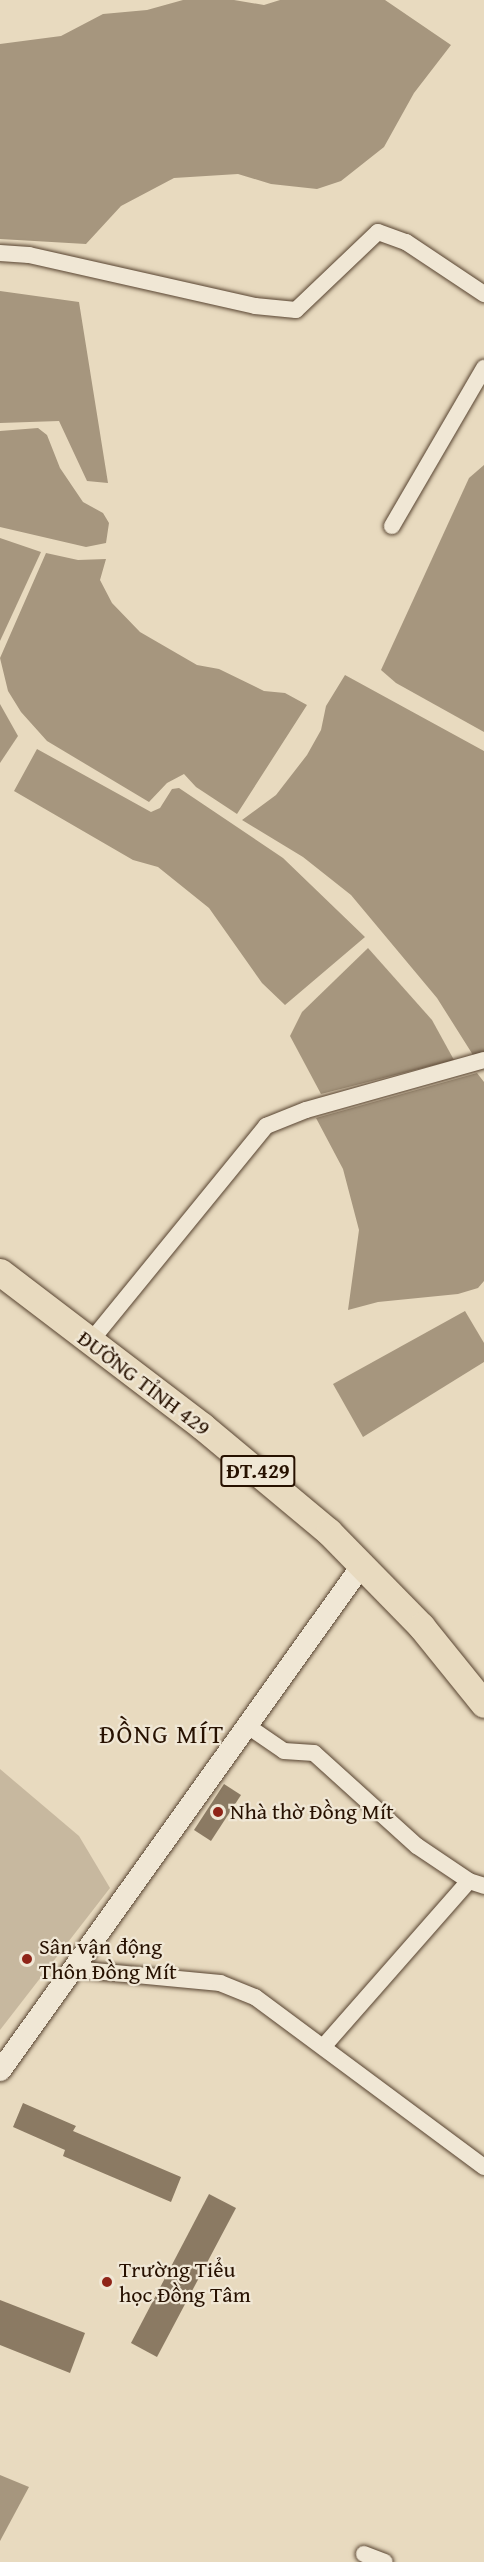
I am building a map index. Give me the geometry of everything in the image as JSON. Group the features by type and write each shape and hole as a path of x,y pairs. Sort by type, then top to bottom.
{"main road":[{"name":"ĐƯỜNG TỈNH 429","path":"0,1272 276,1485 362,1564 421,1626 484,1704"}],"street":[{"path":"0,253 29,255 255,306 296,310 378,232 389,233 484,294"},
{"path":"392,526 484,368"},
{"path":"90,1342 266,1126 306,1110 484,1060"},
{"path":"0,2070 249,1727 362,1564"},
{"path":"249,1727 284,1751 314,1753 417,1846 477,1883 323,2047"},
{"path":"73,1969 220,1983 255,1997 484,2167"},
{"path":"364,2554 385,2562"}],"shaded area":[{"path":"183,0 234,0 264,5 280,0 385,0 451,45 414,93 384,147 341,181 317,189 271,184 238,174 174,178 121,206 86,244 0,239 0,44 61,36 103,14 147,10"},
{"path":"0,291 79,302 108,483 87,481 59,421 0,423"},
{"path":"38,428 47,435 60,468 83,502 103,513 109,523 106,543 86,547 0,527 0,431"},
{"path":"484,465 484,732 396,683 381,670 469,478"},
{"path":"0,538 41,552 0,641"},
{"path":"46,553 78,560 106,559 100,580 112,603 140,632 197,665 219,669 264,691 285,693 307,705 237,814 196,787 184,774 167,783 149,802 47,741 21,712 8,691 0,658"},
{"path":"345,675 484,751 484,1052 473,1055 437,998 351,895 303,857 242,820 276,795 307,755 321,730 326,706"},
{"path":"0,704 18,736 0,763"},
{"path":"37,749 151,812 160,808 172,789 179,788 283,858 365,937 285,1005 262,983 209,908 158,867 133,860 14,791"},
{"path":"368,948 432,1020 454,1060 321,1094 290,1036 302,1012"},
{"path":"477,1073 484,1082 484,1281 478,1288 458,1294 378,1302 348,1310 359,1230 343,1169 316,1118"},
{"path":"465,1311 484,1343 484,1362 363,1437 333,1384"},
{"name":"Sân vận động Thôn Đồng Mít","path":"0,1769 79,1836 110,1888 0,2030"},
{"path":"0,2475 29,2487 0,2541"}],"building":[{"name":"Nhà thờ Đồng Mít","path":"224,1784 241,1795 211,1841 194,1830"},
{"path":"23,2103 76,2126 73,2131 181,2177 171,2202 63,2156 65,2150 13,2127"},
{"path":"209,2194 236,2208 157,2357 131,2343"},
{"path":"0,2300 85,2333 70,2373 0,2345"}],"place":[{"name":"Nhà thờ Đồng Mít","path":"218,1812"},
{"name":"Sân vận động Thôn Đồng Mít","path":"27,1959"},
{"name":"Trường Tiểu học Đồng Tâm","path":"107,2282"}],"district":[{"name":"ĐỒNG MÍT","path":"162,1734"}]}
